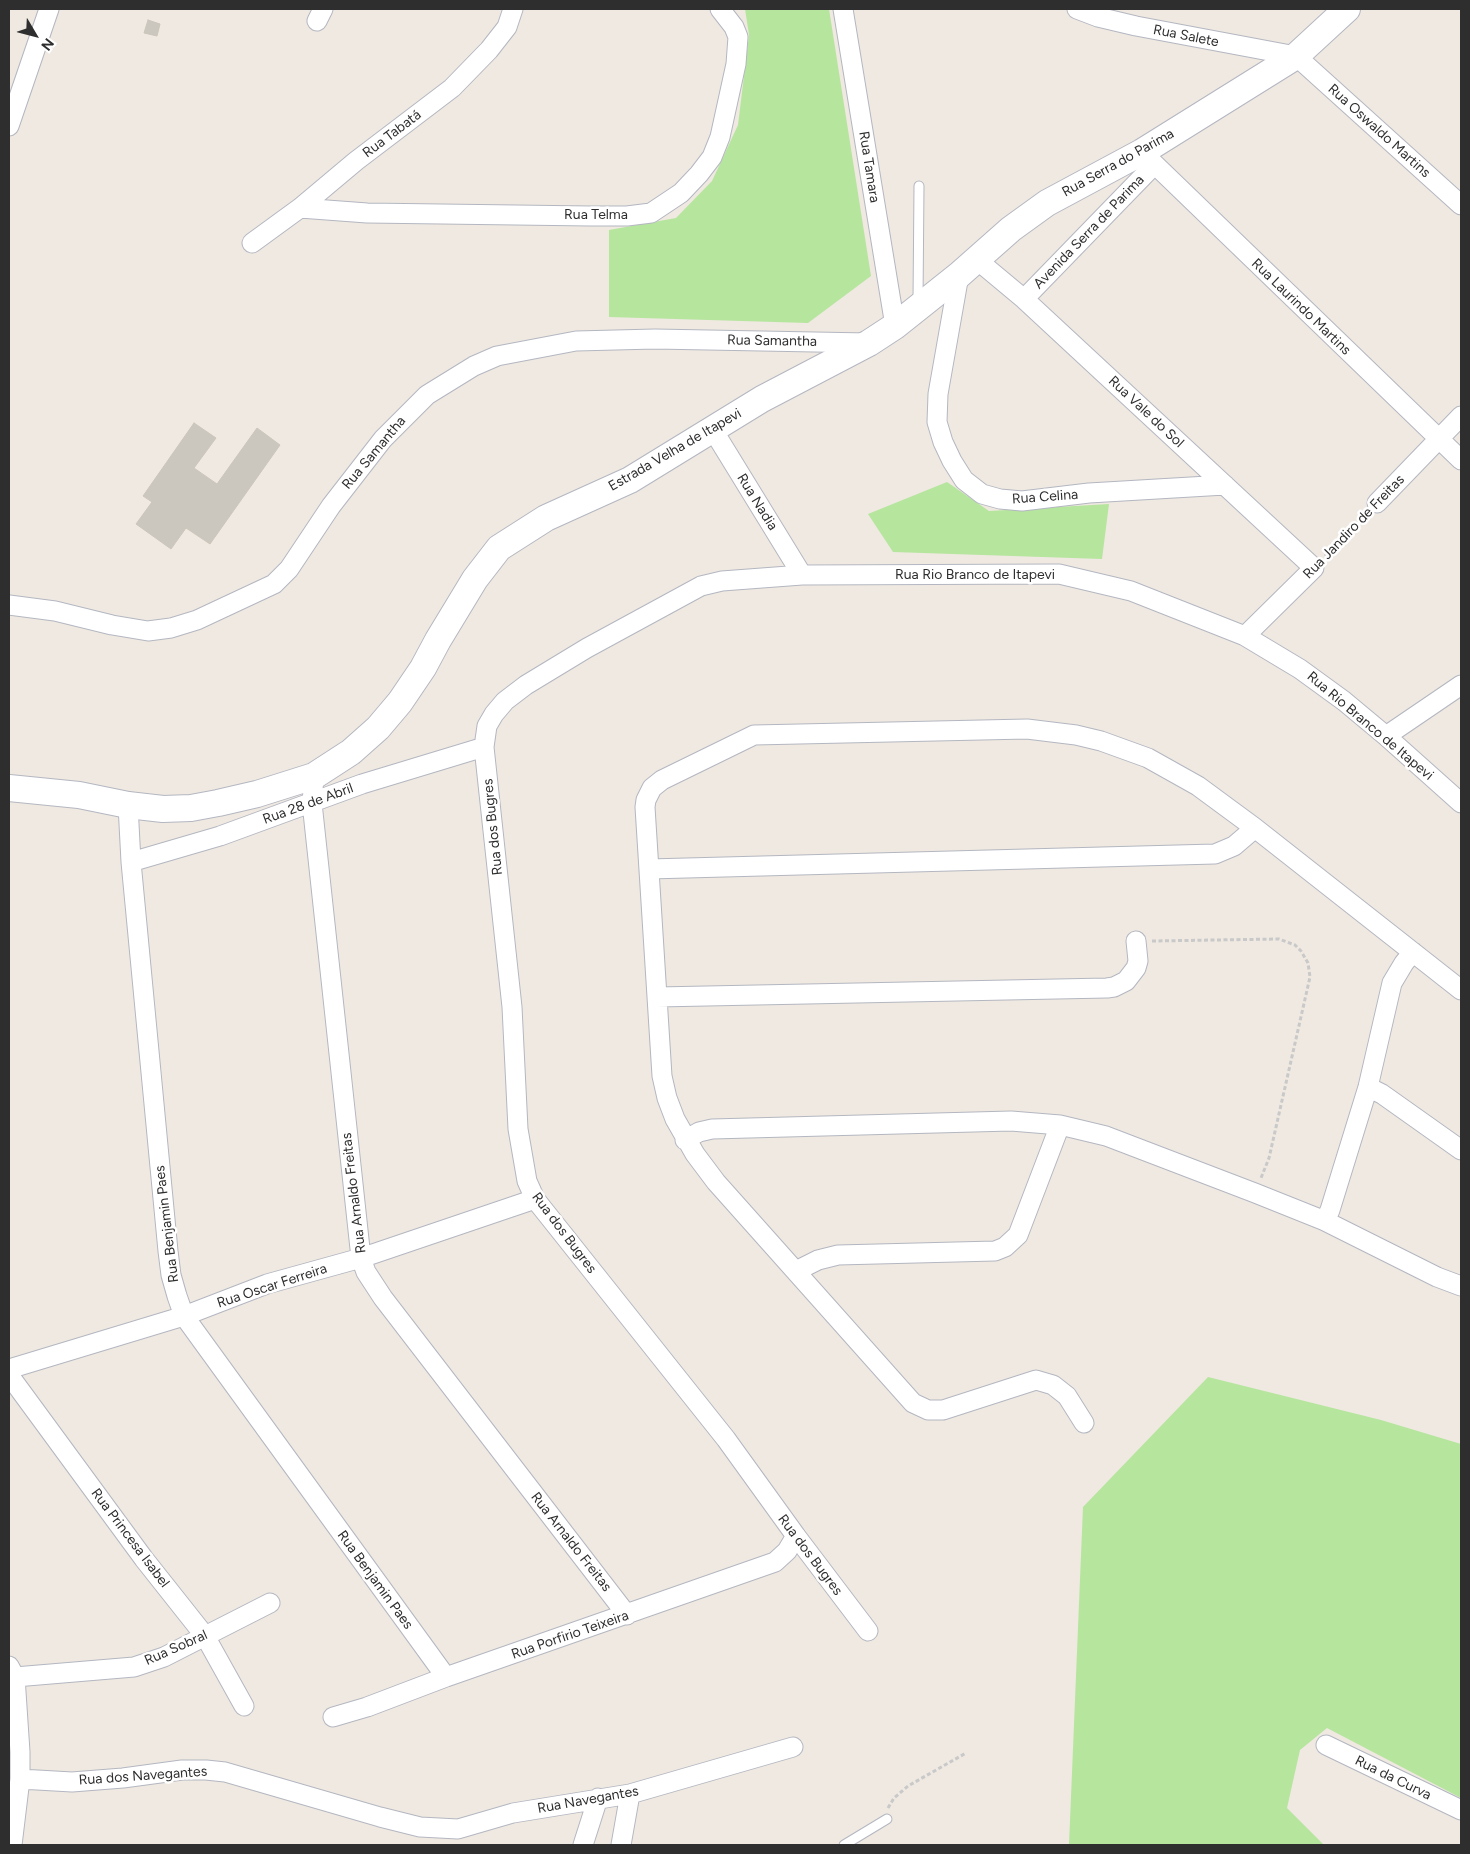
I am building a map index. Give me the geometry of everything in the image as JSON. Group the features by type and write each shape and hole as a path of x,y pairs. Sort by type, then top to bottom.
{"street":[{"path":"9,126 49,9"},
{"name":"Rua Tabatá","path":"252,242 300,208 356,161 452,88 489,50 507,27 513,9"},
{"name":"Rua Telma","path":"300,208 367,213 551,216 626,216 651,213 680,193 699,174 712,157 720,137 736,64 738,38 734,27 720,9"},
{"name":"Rua Tamara","path":"843,9 895,326"},
{"name":"Rua Salete","path":"1077,9 1136,26 1296,56"},
{"name":"Rua Serra do Parima","path":"895,326 1011,229 1046,203 1148,158 1296,56 1346,9"},
{"name":"Rua Oswaldo Martins","path":"1296,56 1461,205"},
{"name":"Avenida Serra de Parima","path":"1024,299 1148,158"},
{"name":"Rua Laurindo Martins","path":"1148,158 1461,460"},
{"name":"Rua Vale do Sol","path":"967,267 1024,299 1314,568"},
{"name":"Rua Celina","path":"967,267 938,394 937,422 943,442 964,480 982,494 1000,499 1022,501 1089,493 1225,485"},
{"name":"Estrada Velha de Itapevi","path":"9,788 79,795 128,805 163,809 191,808 257,794 314,776 351,752 378,728 405,696 475,579 499,548 546,518 630,480 762,399 846,357 895,326"},
{"name":"Rua Samantha","path":"9,605 55,611 112,625 148,631 171,628 197,620 274,584 289,569 331,506 383,439 428,395 474,366 496,356 576,341 655,339 869,343"},
{"name":"Rua Jandiro de Freitas","path":"1377,503 1461,416"},
{"name":"Rua Nadia","path":"712,430 802,574"},
{"name":"Rua Jandiro de Freitas","path":"1245,636 1314,568"},
{"name":"Rua Rio Branco de Itapevi","path":"484,747 487,726 505,701 587,648 701,586 722,580 802,574 1059,574 1131,591 1245,636 1300,669 1344,701 1461,803"},
{"path":"1386,736 1461,685"},
{"path":"1084,1423 1067,1396 1053,1385 1036,1380 943,1410 935,1411 920,1407 908,1397 705,1168 686,1140 673,1112 662,1076 645,807 652,788 662,780 754,735 1027,729 1076,735 1125,748 1165,766 1198,786 1255,828 1461,990"},
{"name":"Rua 28 de Abril","path":"131,862 220,836 362,784 484,747"},
{"name":"Rua dos Bugres","path":"484,747 512,1007 518,1129 527,1181 535,1199 726,1439 868,1631"},
{"name":"Rua Arnaldo Freitas","path":"314,776 312,803 361,1258 366,1272 383,1298 627,1615"},
{"name":"Rua Benjamin Paes","path":"128,805 131,862 168,1251 171,1275 184,1316 446,1677"},
{"path":"649,868 1215,854 1234,846 1255,828"},
{"path":"657,997 1107,988 1114,987 1126,980 1136,968 1138,961 1136,941"},
{"path":"1325,1221 1368,1087 1392,983 1413,952"},
{"path":"1368,1087 1382,1094 1461,1150"},
{"path":"686,1140 698,1132 712,1129 1011,1121 1060,1125 1106,1136 1325,1221 1437,1277 1461,1286"},
{"path":"796,1271 818,1260 838,1255 995,1251 1005,1247 1018,1235 1060,1125"},
{"name":"Rua Oscar Ferreira","path":"9,1369 184,1316 267,1284 361,1258 535,1199"},
{"name":"Rua Princesa Isabel","path":"9,1375 144,1559 205,1636 244,1706"},
{"name":"Rua Porfirio Teixeira","path":"333,1717 367,1707 446,1677 775,1562 787,1551 796,1536"},
{"name":"Rua Sobral","path":"12,1671 134,1666 164,1656 270,1603"},
{"path":"12,1671 15,1751 20,1778 12,1845"},
{"name":"Rua da Curva","path":"1326,1745 1461,1810"},
{"name":"Rua Navegantes","path":"380,1817 455,1837 513,1813 630,1794 793,1748"},
{"name":"Rua dos Navegantes","path":"20,1778 72,1782 123,1778 182,1770 226,1772 380,1817"},
{"path":"621,1845 630,1794"},
{"path":"583,1845 598,1798"}],"lane":[{"path":"918,306 919,186"},
{"path":"844,1845 888,1819"}],"path":[{"name":"Rua Jandiro de Freitas","path":"1314,568 1377,503"},
{"path":"1136,941 1279,940 1295,945 1308,963 1310,977 1271,1148 1255,1193"},
{"path":"888,1819 890,1804 908,1786 966,1754"}],"green space":[{"path":"745,9 829,9 871,276 808,323 609,317 609,230 676,218 712,181 738,125 749,35"},
{"path":"947,482 989,511 1109,504 1102,559 893,552 868,514"},
{"path":"1208,1377 1381,1420 1461,1444 1461,1798 1327,1728 1300,1750 1287,1808 1324,1845 1069,1845 1083,1507"}],"building":[{"path":"148,20 160,24 157,36 144,33"},
{"path":"194,423 216,438 194,468 217,484 257,428 280,445 210,544 186,528 171,549 136,524 152,502 143,496"}]}
